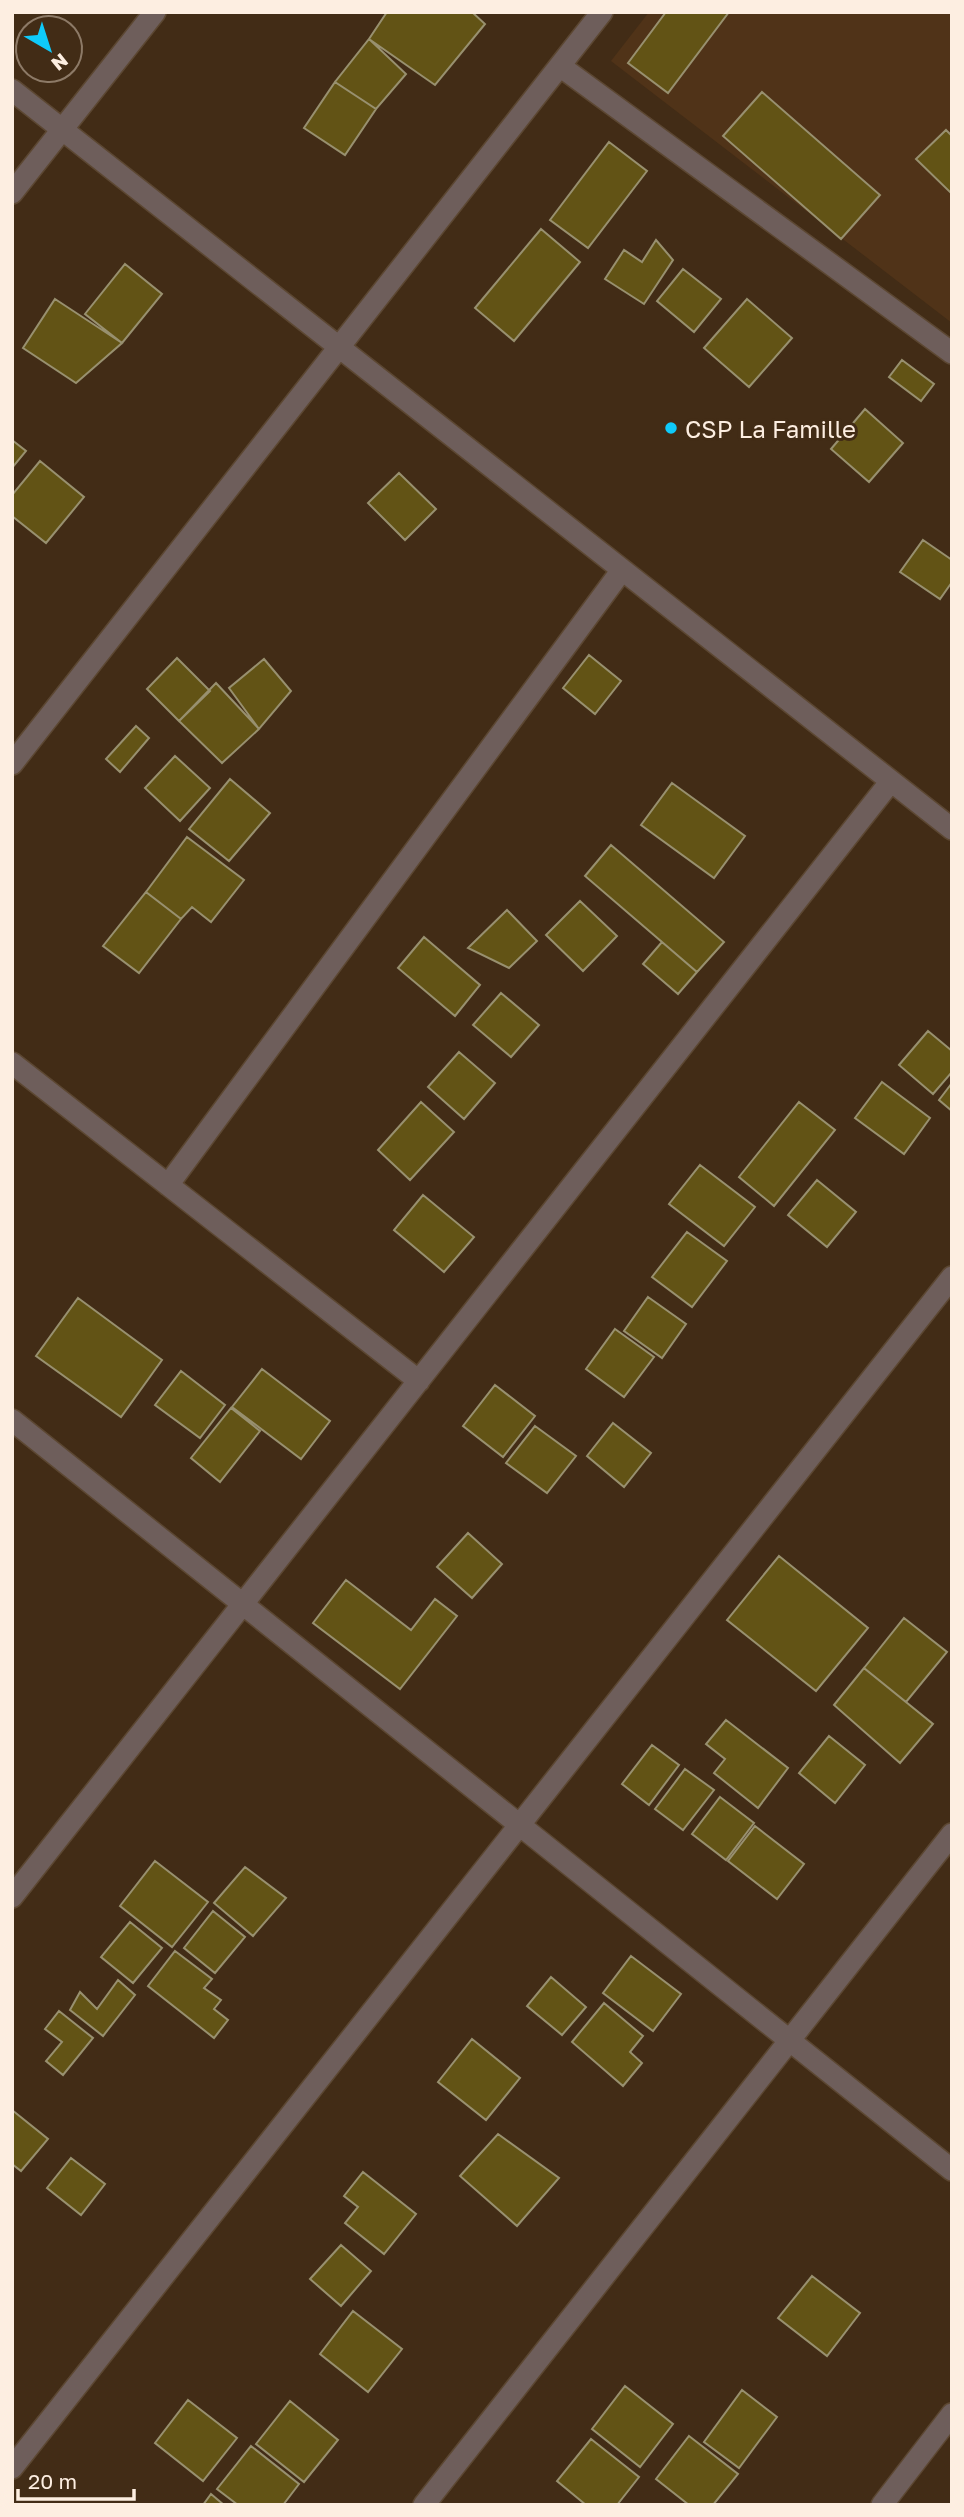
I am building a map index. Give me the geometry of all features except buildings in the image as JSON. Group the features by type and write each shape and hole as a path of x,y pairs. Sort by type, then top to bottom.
{"street":[{"path":"12,193 155,12"},
{"path":"12,764 603,12"},
{"path":"560,66 952,353"},
{"path":"12,90 952,829"},
{"path":"168,1185 622,570"},
{"path":"12,1897 891,782"},
{"path":"12,1063 419,1381"},
{"path":"12,2468 952,1277"},
{"path":"12,1420 952,2170"},
{"path":"424,2505 952,1834"},
{"path":"882,2505 952,2414"}],"shaded area":[{"path":"649,12 952,12 952,323 611,61"}],"place":[{"name":"CSP La Famille","path":"671,428"}]}
